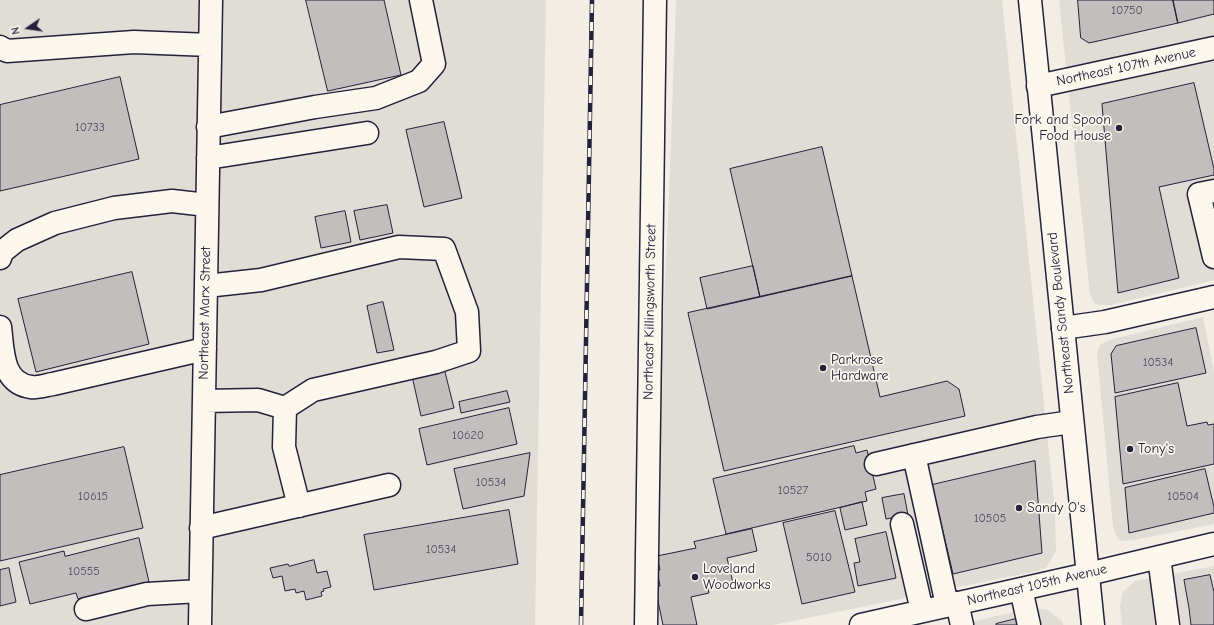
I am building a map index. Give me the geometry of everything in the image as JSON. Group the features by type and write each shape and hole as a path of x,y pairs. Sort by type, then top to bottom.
{"street":[{"name":"Northeast Marx Street","path":"200,625 211,0"},
{"path":"208,127 315,107 376,98 419,81 434,64 421,0"},
{"name":"Northeast Killingsworth Street","path":"646,625 655,0"},
{"name":"Northeast Sandy Boulevard","path":"1030,0 1093,625"},
{"path":"0,47 7,51 134,42 210,45"},
{"name":"Northeast 107th Avenue","path":"1038,86 1214,48"},
{"path":"208,158 367,133"},
{"path":"1214,191 1199,194 1214,257"},
{"path":"0,258 2,252 17,240 55,223 114,208 172,201 207,205"},
{"path":"204,401 258,400 285,408 313,390 436,362 469,351 467,312 444,249 399,247 261,280 206,286"},
{"path":"1063,328 1105,322 1214,297"},
{"path":"0,327 6,368 14,380 31,387 53,384 205,349"},
{"path":"285,408 284,447 299,506"},
{"path":"876,464 914,454 1037,427 1072,422"},
{"path":"914,454 952,604 962,625"},
{"path":"201,528 389,485"},
{"path":"902,524 922,611"},
{"name":"Northeast 105th Avenue","path":"861,625 1214,544"},
{"path":"1159,556 1168,625"},
{"path":"1021,589 1029,625"},
{"path":"86,610 147,594 200,591"}],"shaded area":[{"path":"0,0 546,0 535,625 0,625"},
{"path":"676,0 1002,0 1055,511 1056,551 1046,568 773,625 656,625 656,475 669,197"},
{"path":"1059,0 1214,0 1214,280 1111,305 1100,305 1094,303 1090,294"},
{"path":"1203,317 1214,371 1214,524 1134,540 1120,541 1113,527 1097,352 1101,344 1113,339"},
{"path":"1214,566 1214,625 1122,625 1120,606 1123,592 1135,581"},
{"path":"1031,608 1048,610 1063,622 1063,625 958,625"}],"building":[{"path":"306,0 384,0 401,75 328,91"},
{"path":"1078,0 1173,0 1178,23 1089,43 1081,38"},
{"path":"1173,0 1214,0 1214,14 1178,23"},
{"path":"120,77 139,159 0,191 0,105"},
{"path":"1194,83 1214,169 1214,175 1159,187 1179,278 1118,293 1102,104"},
{"path":"444,122 462,198 424,207 406,130"},
{"path":"822,147 852,276 760,297 730,169"},
{"path":"387,205 393,233 360,240 354,211"},
{"path":"345,211 351,242 321,248 315,217"},
{"path":"753,266 760,297 707,309 700,278"},
{"path":"132,272 149,344 36,372 18,299"},
{"path":"852,276 880,397 947,381 959,389 965,416 724,471 688,313"},
{"path":"383,302 394,350 377,353 367,306"},
{"path":"1196,328 1206,373 1115,393 1111,354 1116,346"},
{"path":"444,368 454,408 421,416 412,376"},
{"path":"1178,383 1187,426 1207,422 1208,425 1214,424 1214,464 1123,484 1115,397"},
{"path":"507,391 510,402 461,413 459,402"},
{"path":"509,408 517,444 427,465 419,429"},
{"path":"854,446 856,453 867,450 876,489 865,492 867,501 726,534 713,479"},
{"path":"124,447 143,528 0,561 0,475"},
{"path":"530,453 524,496 463,509 454,469"},
{"path":"1035,461 1042,553 953,574 932,485"},
{"path":"1205,469 1214,507 1214,513 1129,533 1125,488"},
{"path":"904,494 908,515 886,519 882,498"},
{"path":"862,502 867,525 845,530 840,508"},
{"path":"509,510 518,564 374,590 364,535"},
{"path":"835,511 855,592 802,604 783,523"},
{"name":"Loveland Woodworks","path":"752,529 757,551 727,558 733,583 708,589 709,593 691,597 697,625 663,625 655,587 660,586 657,570 660,570 657,556 696,548 694,542"},
{"path":"886,532 896,578 858,586 854,563 860,562 855,539"},
{"path":"139,538 149,582 78,599 76,593 30,604 19,562 64,551 65,556"},
{"path":"314,560 317,573 327,571 331,587 323,589 324,591 321,592 322,596 306,600 304,591 296,593 295,589 285,591 282,576 273,578 270,568 288,564 289,566"},
{"path":"9,568 16,602 0,606 0,570"},
{"path":"1210,575 1214,592 1214,625 1191,625 1184,580"},
{"path":"1016,619 1018,625 996,625 996,624"}],"railway":[{"path":"581,625 592,0"}],"place":[{"name":"Fork and Spoon Food House","path":"1119,128"},
{"name":"Parkrose Hardware","path":"823,368"},
{"name":"Tony's","path":"1130,449"},
{"name":"Sandy O's","path":"1019,508"},
{"name":"Loveland Woodworks","path":"695,577"}]}
